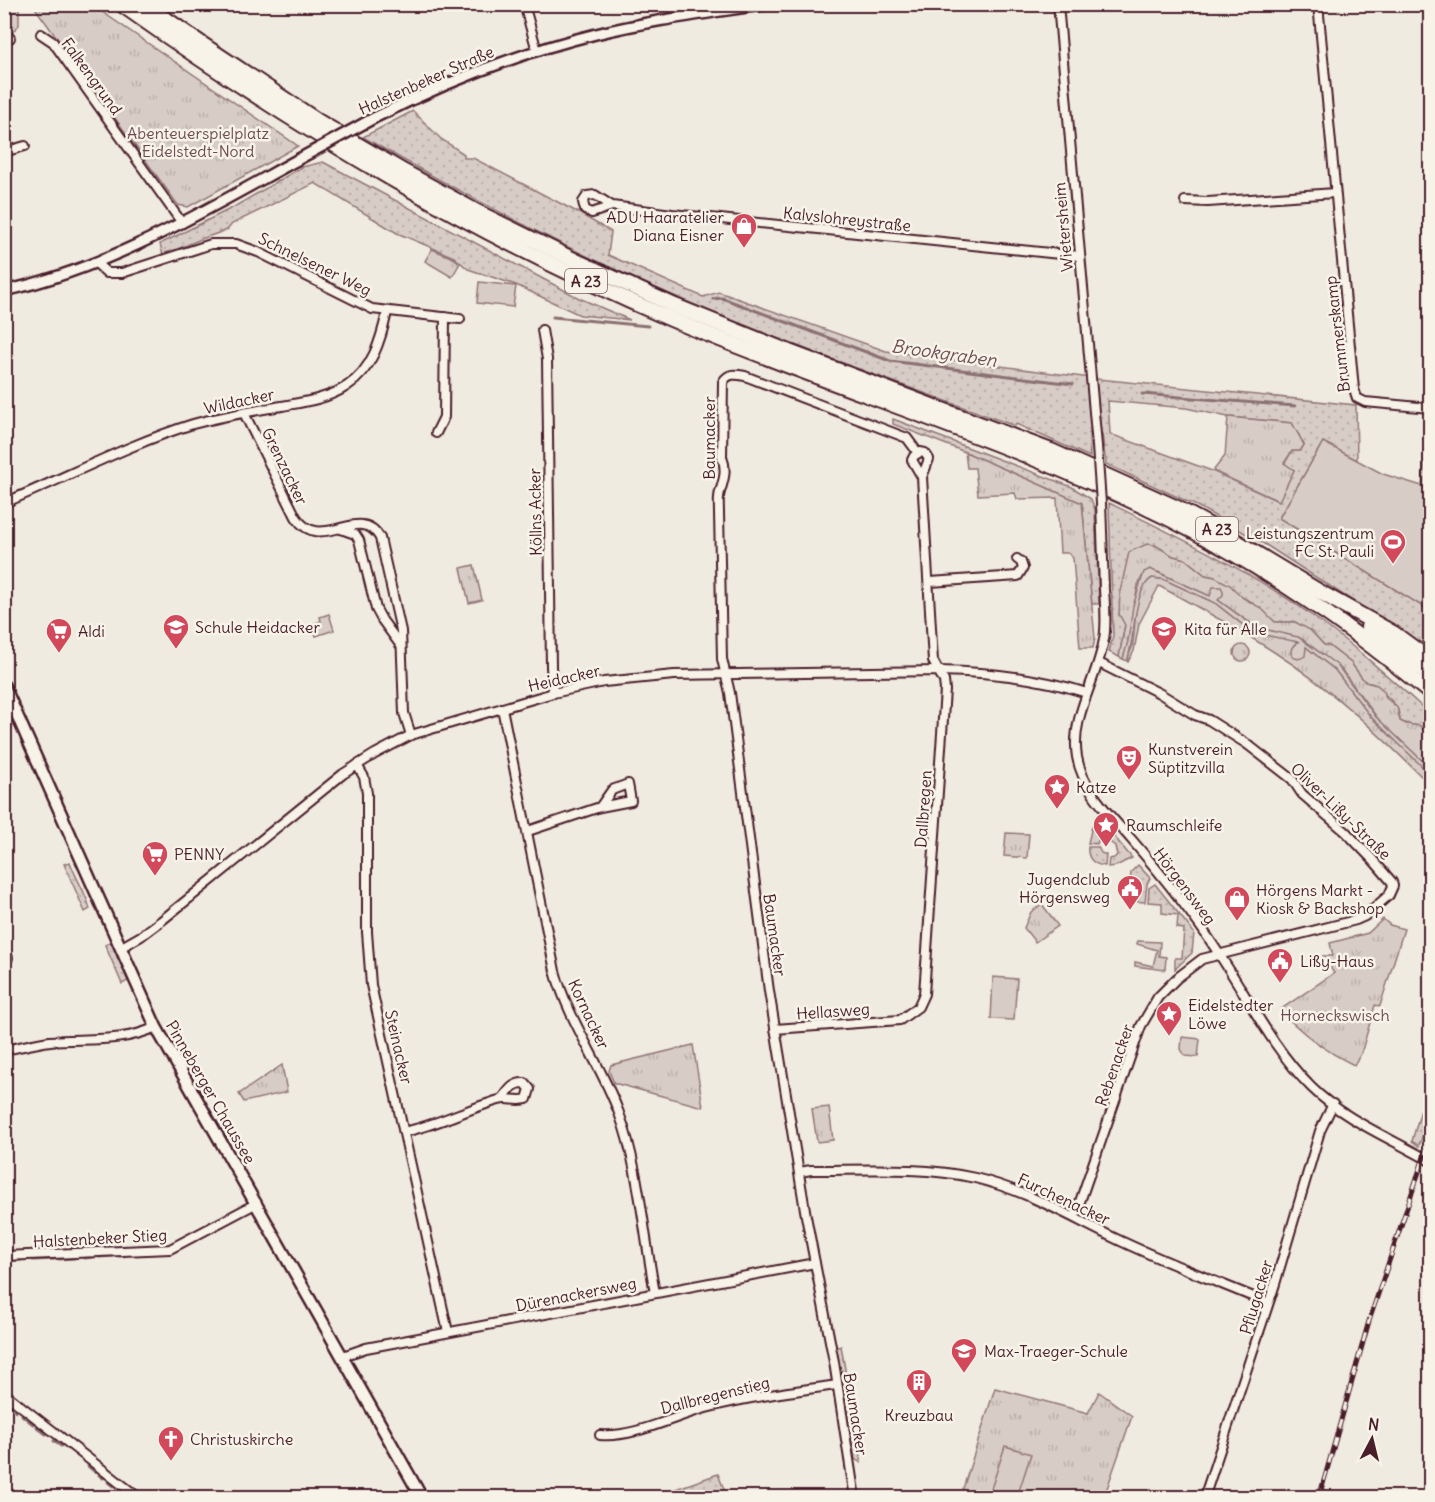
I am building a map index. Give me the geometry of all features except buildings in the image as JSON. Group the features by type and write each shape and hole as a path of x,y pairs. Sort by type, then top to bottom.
{"highway":[{"name":"A 23","path":"121,4 205,63 311,132 413,192 533,255 588,282 705,333 1044,463 1170,519 1251,564 1310,602 1431,693"},
{"name":"A 23","path":"144,4 212,52 329,127 404,172 530,239 600,273 720,325 1040,446 1111,477 1214,528 1318,591 1431,675"},
{"path":"1318,591 1393,633 1431,660"}],"main road":[{"name":"Pinneberger Chaussee","path":"4,686 8,705 156,1027 423,1497"}],"street":[{"path":"524,4 537,51"},
{"name":"Halstenbeker Straße","path":"184,222 374,118 453,81 537,51 597,34 767,4"},
{"name":"Wietersheim","path":"1058,4 1097,446"},
{"path":"1069,4 1155,4"},
{"name":"Brummerskamp","path":"1318,4 1353,389 1357,398 1365,402 1431,408"},
{"name":"Falkengrund","path":"41,34 53,42 184,222"},
{"path":"4,152 26,146"},
{"path":"1185,201 1208,202 1335,193"},
{"name":"Kalvslohreystraße","path":"612,206 1079,256"},
{"path":"4,291 95,262 184,222"},
{"name":"Schnelsener Weg","path":"95,262 107,273 122,273 211,244 236,244 258,252 372,309 387,312"},
{"path":"387,312 460,319"},
{"name":"Wildacker","path":"4,503 173,431 219,417 324,397 349,385 359,377 371,360 383,330 387,312"},
{"path":"436,433 444,417 445,317"},
{"name":"Köllns Acker","path":"542,330 547,359 553,693"},
{"name":"Baumacker","path":"855,1497 775,1029 730,693 722,659 719,503 724,483 723,382 733,374 745,376 907,438 918,453"},
{"name":"Grenzacker","path":"244,413 300,523 307,529 318,532 351,525 365,525 374,529 380,538 401,631 404,713 411,735"},
{"name":"Hörgensweg","path":"1097,446 1105,627 1099,663 1081,714 1076,740 1078,760 1084,779 1101,804 1160,873 1220,954 1263,1026 1289,1063 1313,1090 1431,1161"},
{"name":"Dallbregen","path":"892,1022 913,1012 924,994 945,690 944,681 933,661 922,477 929,459 925,453 918,453 913,458 913,463 922,477"},
{"path":"340,529 357,537 376,609 401,647"},
{"path":"930,582 1018,576 1023,568 1017,559"},
{"name":"Oliver-Lißy-Straße","path":"1099,663 1159,693 1195,715 1209,720 1247,744 1292,779 1302,794 1346,832 1392,882 1391,892 1361,919 1220,954"},
{"name":"Heidacker","path":"120,948 161,921 357,765 411,735 553,693 594,684 640,678 725,674 939,671 1027,679 1088,693"},
{"name":"Kornacker","path":"502,708 560,989 576,1027 610,1090 628,1143 655,1293"},
{"name":"Steinacker","path":"357,765 364,777 367,793 367,932 371,985 447,1332"},
{"path":"528,831 600,807"},
{"path":"4,950 8,961 4,965"},
{"name":"Rebenacker","path":"1075,1216 1136,1039 1149,1011 1158,997 1177,978 1202,959 1220,954"},
{"name":"Hellasweg","path":"775,1029 892,1022"},
{"path":"4,1050 51,1041 121,1038 143,1033 156,1027"},
{"path":"404,1132 420,1129 503,1098"},
{"name":"Pflugacker","path":"1204,1497 1268,1303 1320,1131 1333,1104"},
{"name":"Furchenacker","path":"800,1172 906,1170 958,1175 1018,1191 1075,1216 1125,1243 1268,1303"},
{"name":"Halstenbeker Stieg","path":"4,1256 170,1249 257,1203"},
{"name":"Dürenackersweg","path":"343,1356 366,1348 447,1332 815,1263"},
{"name":"Dallbregenstieg","path":"600,1435 616,1437 707,1408 837,1385"},
{"path":"4,1393 139,1497"}],"green space":[{"path":"4,5 19,5 19,25 10,35 5,16"},
{"name":"Abenteuerspielplatz Eidelstedt-Nord","path":"33,5 92,5 298,146 188,207 178,205"},
{"path":"413,111 441,139 464,154 464,158 473,158 611,232 608,255 703,297 719,292 886,351 1098,379 1356,405 1357,460 1323,442 1279,518 1430,611 1430,651 1266,545 1197,506 1106,464 1102,434 1097,425 1093,425 1089,434 1090,457 1016,424 1015,426 746,326 658,289 545,236 363,137","holes":["1108,401 1186,408 1228,417 1292,423 1304,445 1300,451 1292,451 1284,464 1294,470 1278,501 1212,471 1110,434"]},
{"path":"323,162 579,298 630,320 580,315 516,285 468,269 454,257 397,233 315,183 232,224 227,230 163,255 160,244 234,207 302,167"},
{"path":"432,249 460,263 452,277 425,261"},
{"path":"479,282 516,286 513,307 477,303"},
{"path":"1228,417 1292,423 1304,445 1300,451 1292,451 1284,463 1294,470 1279,501 1213,471 1225,456"},
{"path":"893,419 1072,487 1091,499 1095,510 1099,604 1092,604 1082,503 965,452 893,424"},
{"name":"Leistungszentrum FC St. Pauli","path":"1428,429 1430,429 1430,611 1279,518 1323,442 1383,474 1422,486"},
{"path":"965,452 1082,503 1095,638 1093,648 1080,648 1073,558 1068,553 1060,553 1057,498 1017,499 1015,493 978,495 975,468 967,468"},
{"path":"1109,503 1239,570 1314,617 1359,652 1430,714 1430,736 1420,726 1400,721 1397,708 1389,698 1374,684 1365,682 1351,663 1329,646 1324,645 1313,633 1295,622 1275,622 1250,601 1215,577 1205,575 1185,559 1173,556 1155,545 1119,614 1125,624 1119,657 1109,652 1113,636"},
{"path":"1147,544 1155,545 1173,556 1185,559 1205,575 1215,577 1230,585 1243,598 1261,608 1275,622 1295,622 1310,630 1324,645 1329,646 1351,663 1365,682 1377,685 1384,691 1386,698 1397,707 1400,721 1420,726 1430,736 1430,768 1379,720 1341,669 1302,639 1256,627 1218,600 1158,572 1144,573 1138,585 1127,647 1123,659 1119,657 1125,625 1119,614 1120,592 1129,552"},
{"path":"474,565 482,600 469,603 461,568"},
{"path":"1150,569 1210,596 1213,587 1221,587 1223,595 1218,600 1255,627 1298,637 1337,665 1376,717 1430,768 1430,774 1371,717 1335,670 1306,647 1305,656 1297,659 1291,652 1298,642 1256,633 1215,603 1163,579 1152,578 1141,593 1130,652 1127,661 1123,659 1133,606 1144,572"},
{"path":"1152,578 1163,579 1215,603 1256,633 1292,640 1306,647 1335,670 1371,717 1430,773 1430,785 1356,714 1295,666 1246,635 1159,586 1139,624 1134,651 1128,662 1138,600 1145,584"},
{"path":"329,614 334,630 316,636 312,624 321,621 320,617"},
{"path":"1239,645 1245,645 1250,653 1248,659 1239,661 1234,656 1234,650"},
{"path":"1099,818 1132,858 1116,866 1108,867 1109,859 1117,855 1115,846 1103,837 1099,838 1097,844 1088,843 1092,826"},
{"path":"1006,833 1029,834 1027,858 1004,856"},
{"path":"1088,847 1098,847 1101,853 1106,855 1105,866 1092,860"},
{"path":"70,862 90,909 85,912 64,864"},
{"path":"1138,865 1150,878 1145,902 1129,901 1131,872"},
{"path":"1155,884 1194,933 1192,953 1175,969 1175,958 1182,958 1184,929 1177,928 1178,915 1162,913 1162,903 1148,902 1149,888"},
{"path":"1042,904 1058,926 1035,942 1024,928 1031,912"},
{"name":"Horneckswisch","path":"1383,919 1390,925 1404,929 1380,1006 1375,1005 1361,1054 1354,1065 1314,1041 1280,1010 1334,973 1323,956 1333,956 1330,943 1368,933"},
{"path":"111,941 128,981 122,984 105,945"},
{"path":"1137,941 1160,942 1159,956 1166,957 1165,970 1135,966 1135,962 1153,966 1157,950 1137,944"},
{"path":"993,977 1017,979 1014,1020 991,1019"},
{"path":"1182,1037 1200,1039 1198,1057 1185,1056 1181,1049"},
{"path":"693,1045 703,1107 614,1083 609,1071 611,1065"},
{"path":"282,1065 287,1092 244,1102 239,1094"},
{"path":"1430,1079 1430,1114 1419,1146 1412,1141"},
{"path":"829,1107 833,1140 817,1142 812,1109"},
{"path":"841,1346 850,1398 844,1399 835,1348"},
{"path":"995,1388 1088,1413 1099,1392 1132,1416 1104,1497 960,1498"},
{"path":"852,1409 861,1463 855,1459 846,1410"},
{"path":"1005,1446 1031,1454 1017,1497 990,1492"},
{"path":"718,1474 727,1497 653,1497"}],"waterway":[{"name":"Brookgraben","path":"713,299 722,298 890,361 1073,384"},
{"name":"Brookgraben","path":"553,317 648,326"},
{"name":"Brookgraben","path":"1142,394 1295,406"},
{"path":"99,1257 112,1256"},
{"path":"84,1258 93,1257"},
{"path":"59,1259 74,1258"},
{"path":"33,1260 55,1259"},
{"path":"4,1261 21,1260"},
{"path":"4,1402 9,1405"},
{"path":"22,1415 33,1424"},
{"path":"37,1427 46,1434"},
{"path":"54,1441 61,1446"},
{"path":"88,1466 95,1472"},
{"path":"99,1475 103,1478"},
{"path":"108,1482 113,1486"}],"railway":[{"path":"1319,1498 1369,1321 1430,1139"}],"place":[{"name":"ADU Haaratelier Diana Eisner","path":"744,249"},
{"name":"Leistungszentrum FC St. Pauli","path":"1393,565"},
{"name":"Schule Heidacker","path":"176,650"},
{"name":"Kita für Alle","path":"1164,652"},
{"name":"Aldi","path":"59,654"},
{"name":"Kunstverein Süptitzvilla","path":"1129,781"},
{"name":"Katze","path":"1057,810"},
{"name":"Raumschleife","path":"1106,848"},
{"name":"PENNY","path":"155,877"},
{"name":"Jugendclub Hörgensweg","path":"1130,911"},
{"name":"Hörgens Markt - Kiosk & Backshop","path":"1237,922"},
{"name":"Lißy-Haus","path":"1280,984"},
{"name":"Eidelstedter Löwe","path":"1169,1037"},
{"name":"Max-Traeger-Schule","path":"964,1374"},
{"name":"Kreuzbau","path":"919,1405"},
{"name":"Christuskirche","path":"171,1462"}]}
